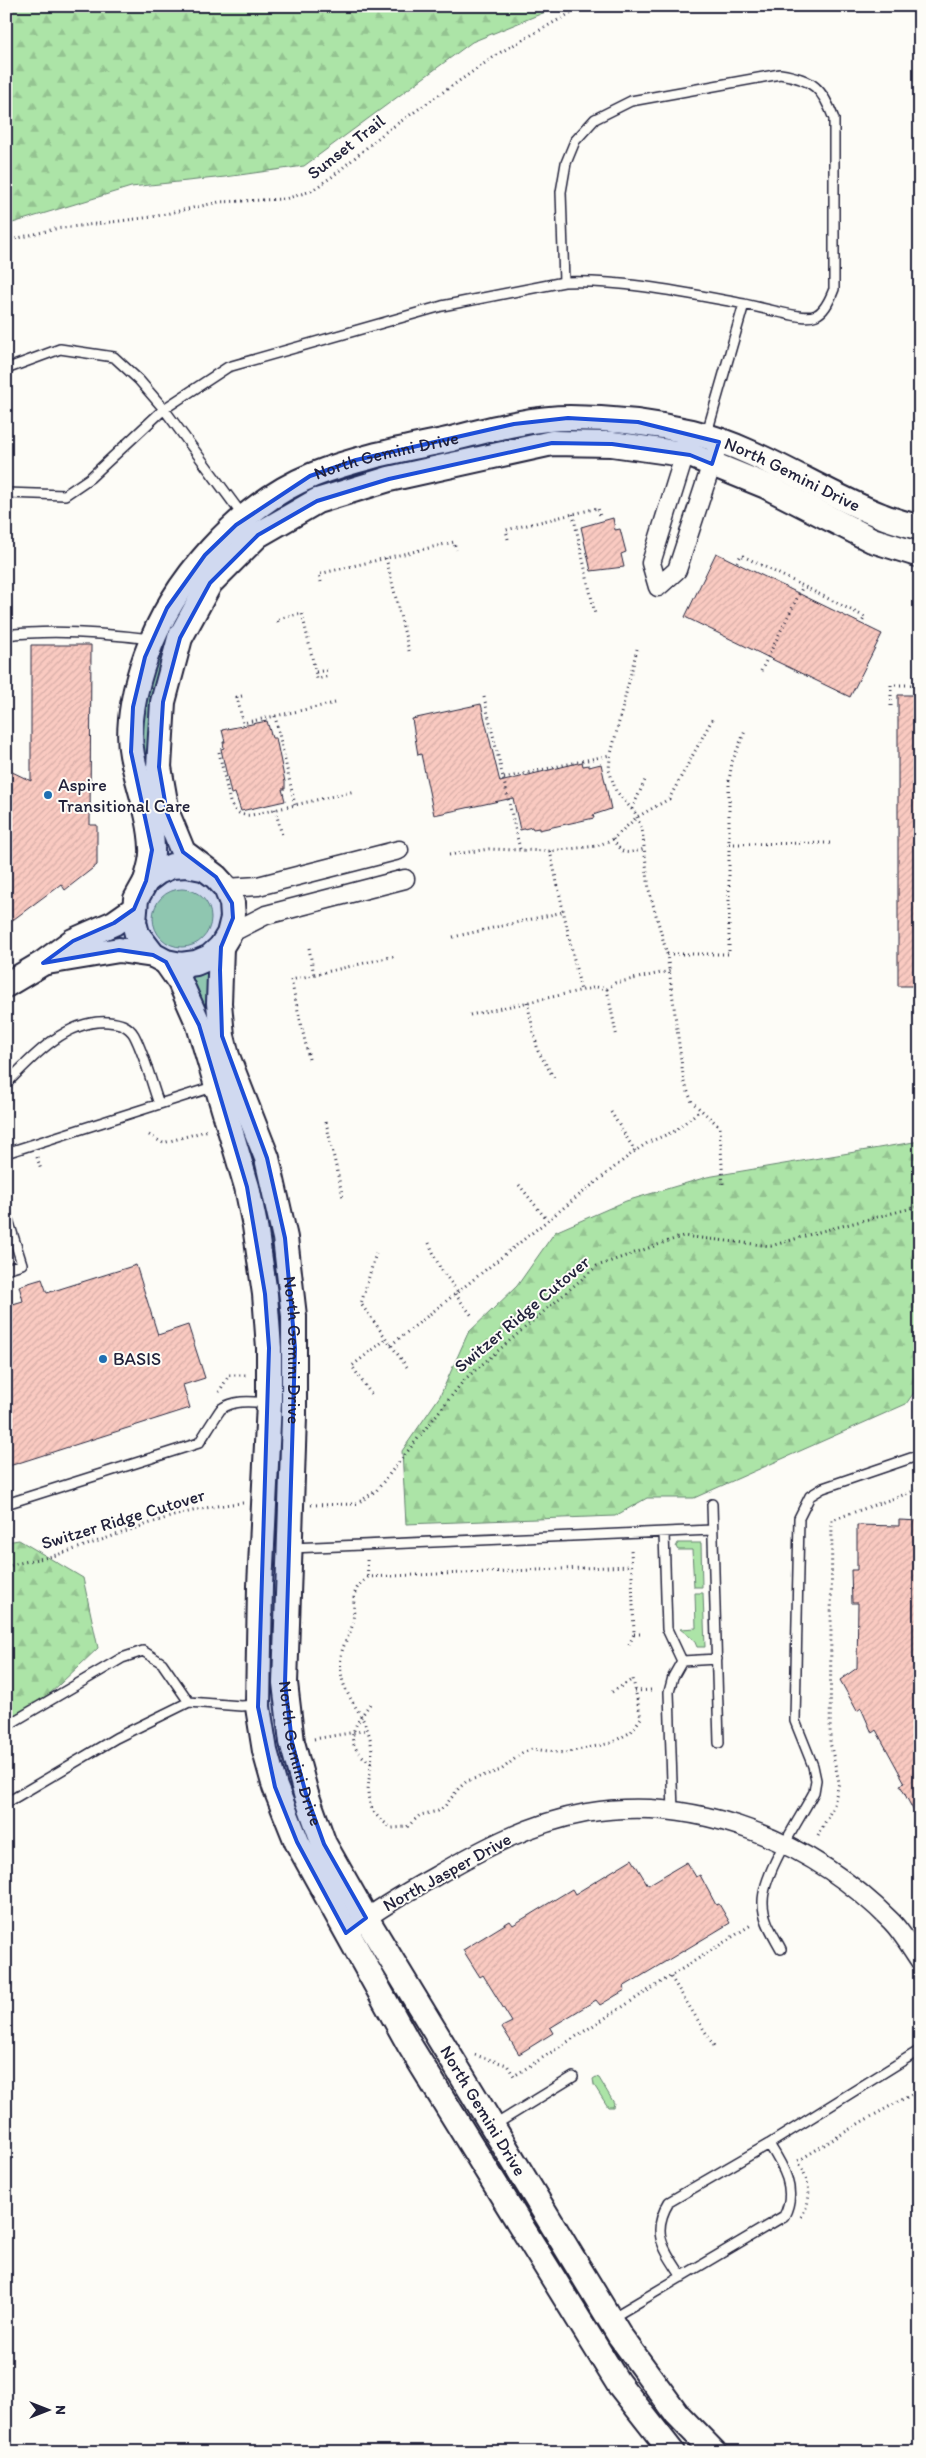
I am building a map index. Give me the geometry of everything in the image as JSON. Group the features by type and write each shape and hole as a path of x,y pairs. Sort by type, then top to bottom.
{"street":[{"name":"North Gemini Drive","path":"714,2452 677,2414 610,2320 366,1918 324,1844 306,1794 292,1742 285,1683 295,1358 294,1316 285,1238 267,1158 227,1056 222,1036 219,1003 225,940 233,918 232,903 226,888 216,877 183,852 167,813 159,767 163,702 180,638 210,583 268,501 310,476 356,460 514,424 568,418 638,422 706,437 763,459 882,516 920,528"},
{"path":"706,437 712,464 677,570 658,587 651,563 684,454 706,437"},
{"name":"North Gemini Drive","path":"672,2452 618,2383 410,2046 346,1933 298,1842 276,1787 265,1751 258,1705 260,1586 268,1404 268,1348 265,1294 255,1226 246,1187 199,1025 180,982 137,934 134,922 134,909 140,889 146,881 152,850 148,815 131,752 132,707 145,657 167,608 205,555 252,526 317,501 389,478 552,443 612,444 684,454 766,486 872,540 920,555"},
{"path":"226,888 258,886 399,850"},
{"path":"146,881 158,872 172,866 187,865 202,868"},
{"path":"43,963 119,950 160,958 181,965 196,963 210,957 225,940 266,915 405,880"},
{"path":"6,984 43,963 73,941 114,923 134,909"},
{"name":"North Jasper Drive","path":"346,1933 366,1918 490,1844 538,1825 586,1813 640,1809 722,1820 765,1834 786,1844 808,1856 857,1889 893,1923 920,1961"}],"lane":[{"path":"6,493 65,495 90,478 164,409 228,367 442,306 564,282 597,280 676,291 744,304 806,319 819,313 828,305 834,288 834,119 826,99 813,84 799,77 780,74 631,101 595,119 575,141 566,164 561,192 564,282"},
{"path":"706,437 744,304"},
{"path":"6,369 60,349 114,357 139,380 164,409 252,526"},
{"path":"6,635 28,632 82,632 153,639"},
{"path":"6,1084 47,1046 63,1034 94,1021 121,1023 133,1034 159,1104"},
{"path":"6,1153 217,1086"},
{"path":"6,1213 22,1264 6,1269"},
{"path":"6,1504 199,1443 212,1426 220,1410 238,1402 268,1404"},
{"path":"781,1949 766,1921 764,1890 771,1871 814,1792 816,1780 813,1766 795,1721 799,1518 810,1496 823,1488 920,1455"},
{"path":"712,1504 719,1743"},
{"path":"288,1548 630,1535 712,1530"},
{"path":"664,1533 667,1629 682,1661"},
{"path":"6,1726 122,1658 143,1651 162,1663 189,1702"},
{"path":"682,1661 717,1659"},
{"path":"673,1812 669,1692 673,1677 682,1661"},
{"path":"6,1803 116,1738 189,1702 241,1706 258,1705"},
{"path":"682,2277 659,2235 660,2217 669,2202 769,2144 920,2050"},
{"path":"492,2126 573,2077"},
{"path":"610,2320 784,2216 789,2206 790,2192 783,2166 769,2144"}],"path":[{"name":"Sunset Trail","path":"6,241 56,229 152,217 219,202 285,199 311,191 333,176 384,133 501,52 583,6"},
{"path":"508,539 506,530 598,508 600,516"},
{"path":"573,514 594,614"},
{"path":"321,582 319,574 386,558 454,542 456,550"},
{"path":"737,562 741,555 865,617 862,622"},
{"path":"386,558 409,651"},
{"path":"761,671 803,586"},
{"path":"278,622 277,619 302,613 317,679 329,676"},
{"path":"637,649 609,770 616,791 637,817 645,849 654,915 667,954 684,1082 688,1094 700,1111 717,1122 722,1132 723,1184"},
{"path":"316,672 328,670"},
{"path":"891,706 891,686 919,685 919,692"},
{"path":"242,696 238,697 243,723 336,703"},
{"path":"484,697 520,849"},
{"path":"276,716 295,805"},
{"path":"450,855 489,849 550,851 597,846 613,839 637,817 660,805 672,795 714,716"},
{"path":"667,954 729,954 730,771 745,731"},
{"path":"219,752 230,802 237,813 246,816 355,791"},
{"path":"504,778 611,755"},
{"path":"632,810 646,778"},
{"path":"276,809 282,835"},
{"path":"613,839 618,848 624,853 645,849"},
{"path":"729,844 830,843"},
{"path":"550,851 581,991"},
{"path":"453,937 563,912"},
{"path":"309,948 314,975"},
{"path":"309,1060 291,980 395,956"},
{"path":"470,1015 597,987 607,989 616,983 670,971"},
{"path":"607,989 617,1038"},
{"path":"919,994 919,1019"},
{"path":"527,1002 538,1051 554,1078"},
{"path":"390,1345 635,1151 649,1142 675,1131 700,1111"},
{"path":"611,1112 635,1151"},
{"path":"326,1122 344,1198"},
{"path":"149,1135 163,1143 212,1129"},
{"path":"519,1184 548,1220"},
{"name":"Switzer Ridge Cutover","path":"307,1505 356,1504 376,1491 465,1379 597,1266 684,1236 771,1246 920,1206"},
{"path":"429,1243 434,1258 473,1317"},
{"path":"376,1253 361,1304 407,1367"},
{"path":"371,1394 352,1366 386,1339"},
{"path":"219,1392 229,1375 254,1375"},
{"path":"818,1836 834,1805 839,1782 830,1742 832,1520 920,1489"},
{"name":"Switzer Ridge Cutover","path":"6,1567 63,1553 158,1521 218,1505 248,1503"},
{"path":"629,1645 634,1634 630,1535"},
{"path":"612,1692 632,1679 640,1718 631,1732 621,1739 564,1754 532,1749 522,1753 501,1770 467,1781 458,1788 445,1806 420,1815 407,1827 392,1828 372,1812 367,1790 372,1749 368,1730 347,1696 340,1670 343,1646 354,1619 353,1596 360,1583 368,1577 631,1566"},
{"path":"634,1634 644,1634"},
{"path":"635,1691 652,1690"},
{"path":"371,1764 356,1751 352,1732 372,1701"},
{"path":"307,1740 368,1730"},
{"path":"468,2053 507,2064 514,2076 751,1926 750,1919"},
{"path":"670,1977 714,2046"}],"highlighted area":[{"path":"568,418 638,422 719,442 712,464 690,455 612,444 552,443 389,479 317,501 258,535 210,583 180,638 163,702 159,767 167,813 183,852 216,877 232,903 233,918 221,947 222,1036 267,1158 285,1238 295,1348 285,1683 292,1742 306,1794 324,1844 366,1918 346,1933 297,1842 275,1787 258,1707 269,1348 265,1294 247,1187 199,1025 166,962 153,955 119,950 43,963 73,941 114,923 134,909 146,881 152,850 131,752 133,707 145,657 167,608 205,555 236,525 310,476 356,460 514,424"}],"green space":[{"path":"6,6 560,6 472,42 304,166 131,187 6,225"},
{"path":"577,428 360,477 277,514 271,503 303,485 507,432"},
{"path":"172,619 163,667 156,819 144,787 137,713"},
{"path":"182,889 198,894 206,902 211,918 206,934 198,942 182,947 166,942 158,934 153,918 158,902 166,894"},
{"path":"209,970 248,1121 285,1291 278,1291 274,1288 190,978"},
{"path":"920,1141 920,1384 906,1404 694,1498 647,1498 615,1516 406,1524 402,1451 440,1396 468,1333 517,1286 555,1232 626,1201 707,1177"},
{"path":"19,1540 83,1578 98,1648 6,1735 6,1542"},
{"path":"678,1543 701,1543 702,1587 694,1587 692,1550 678,1550 676,1547"},
{"path":"695,1593 703,1593 705,1647 697,1647 694,1640 680,1629 696,1628"},
{"path":"599,2078 614,2103 613,2107 608,2107 594,2085 593,2079"}],"building":[{"path":"613,518 615,530 620,529 626,552 621,554 624,567 591,571 581,527"},
{"path":"716,553 882,634 850,697 685,617"},
{"name":"Aspire Transitional Care","path":"31,645 91,645 90,825 97,825 97,865 65,890 61,884 6,925 6,769 31,781"},
{"path":"898,695 920,695 920,986 898,986"},
{"path":"481,704 500,782 582,762 583,766 589,765 589,767 601,764 611,809 593,815 594,818 539,830 539,828 533,829 532,827 520,830 513,798 434,815 421,754 418,755 412,719"},
{"path":"267,721 272,738 276,738 285,782 285,789 282,789 285,801 241,811 235,793 231,794 221,749 224,748 223,742 225,742 222,730"},
{"name":"BASIS","path":"136,1265 158,1335 188,1325 205,1378 183,1385 190,1408 6,1467 6,1306 23,1301 19,1286 42,1279 47,1293"},
{"path":"899,1520 920,1521 920,1823 900,1785 905,1783 876,1730 872,1733 861,1708 857,1711 840,1680 857,1668 858,1603 852,1603 851,1570 857,1570 857,1525 899,1526"},
{"path":"632,1859 648,1885 687,1862 696,1877 700,1875 716,1905 719,1904 730,1923 623,1987 625,1990 600,2005 596,2000 550,2028 553,2033 519,2054 502,2027 512,2022 483,1975 480,1977 463,1950 510,1921 513,1925 572,1889 575,1894"}],"place":[{"name":"Aspire Transitional Care","path":"48,795"},
{"name":"BASIS","path":"103,1359"}]}
